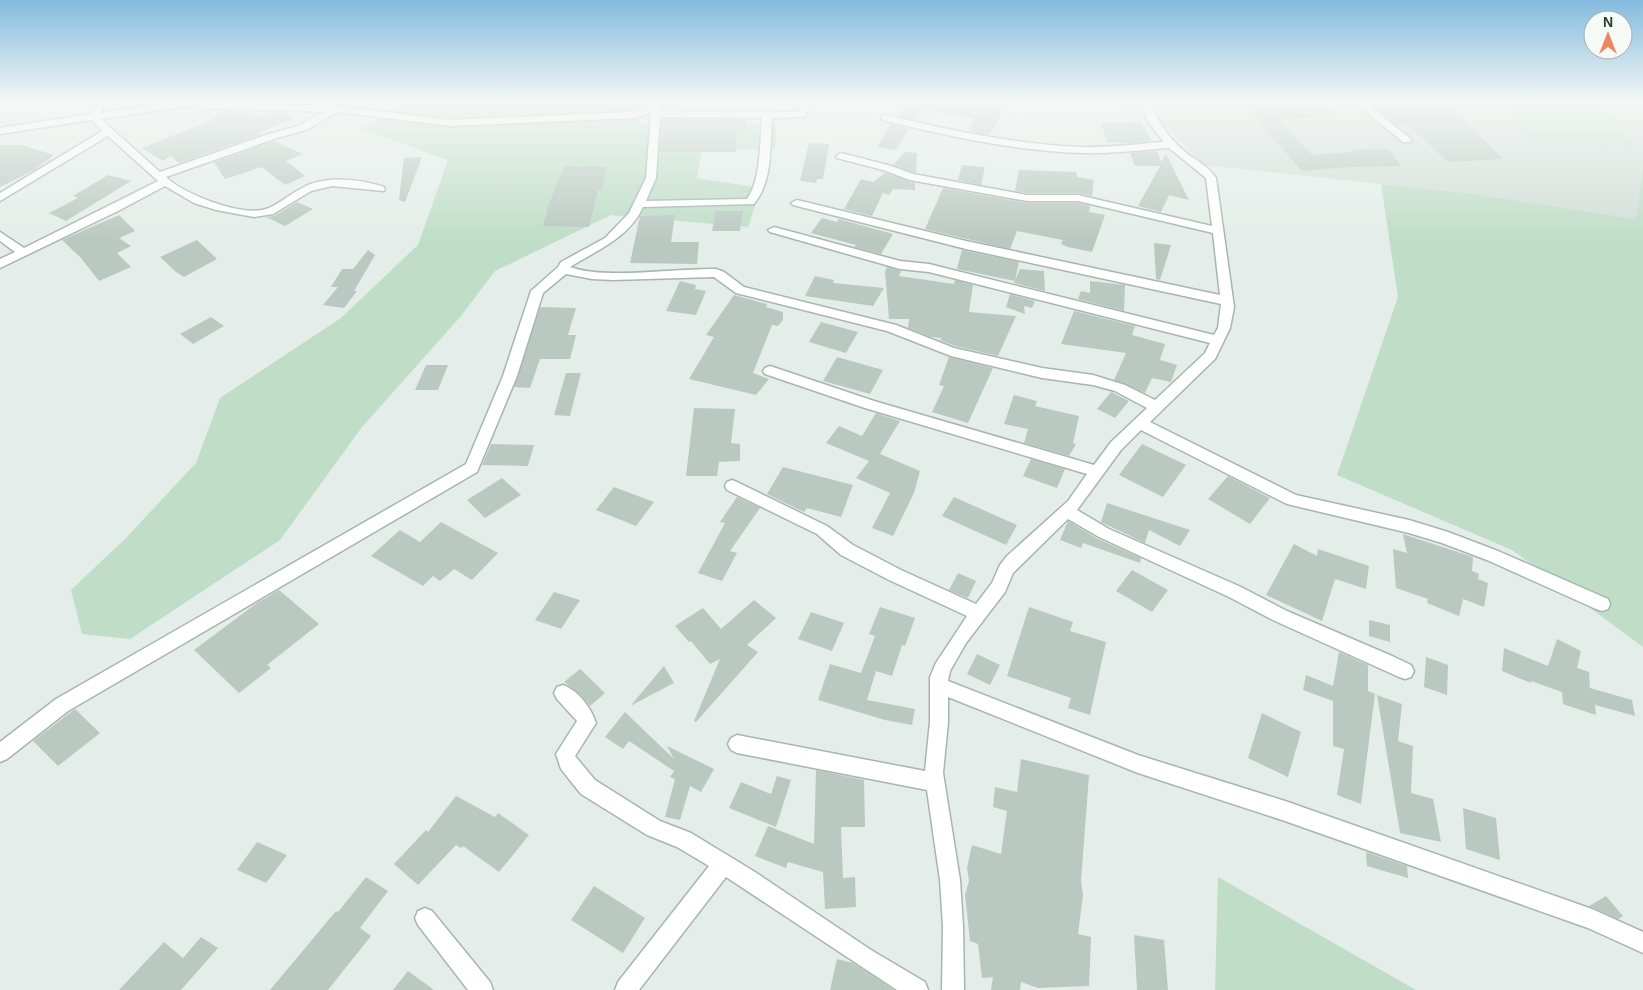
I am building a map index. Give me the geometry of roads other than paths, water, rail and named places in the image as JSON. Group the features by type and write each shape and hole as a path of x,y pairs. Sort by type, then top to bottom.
{"street":[{"path":"0,198 81,148"},
{"path":"127,148 162,179 198,201 216,207 254,214 268,212 307,189 332,183 366,185 380,190"},
{"path":"0,264 114,209 162,179 242,148"},
{"path":"0,753 62,705 472,468 510,376 537,291 564,269 565,265 609,240 634,214 651,178 653,148"},
{"path":"638,204 750,202 755,199 760,180 763,148"},
{"path":"1062,148 1106,150 1130,148"},
{"path":"953,990 953,926 950,880 934,764 939,722 938,685 942,668 978,613 999,587 1006,570 1080,496 1096,471 1116,446 1210,356 1219,342 1228,315 1228,301 1222,270 1219,231 1212,198 1211,178 1207,172 1175,148"},
{"path":"841,156 887,168 915,178 1027,198 1078,198 1219,231"},
{"path":"797,203 966,245 1228,301"},
{"path":"774,230 900,265 929,268 1089,307 1219,342"},
{"path":"0,234 24,252"},
{"path":"564,269 591,275 716,273 740,290 890,328 951,352 1042,373 1093,380 1120,388 1156,407"},
{"path":"770,370 879,408 1096,471"},
{"path":"1141,424 1292,500 1318,508 1423,530 1454,541 1602,604"},
{"path":"732,486 822,530 847,550 895,575 978,613"},
{"path":"1066,511 1104,532 1226,588 1281,616 1405,671"},
{"path":"938,685 1138,764 1285,811 1592,919 1643,944"},
{"path":"564,693 584,714 586,723 565,754 568,763 576,775 588,787 654,828 684,840 774,895 864,957 917,990"},
{"path":"737,744 935,782"},
{"path":"626,990 723,864"},
{"path":"425,918 482,990"}]}
